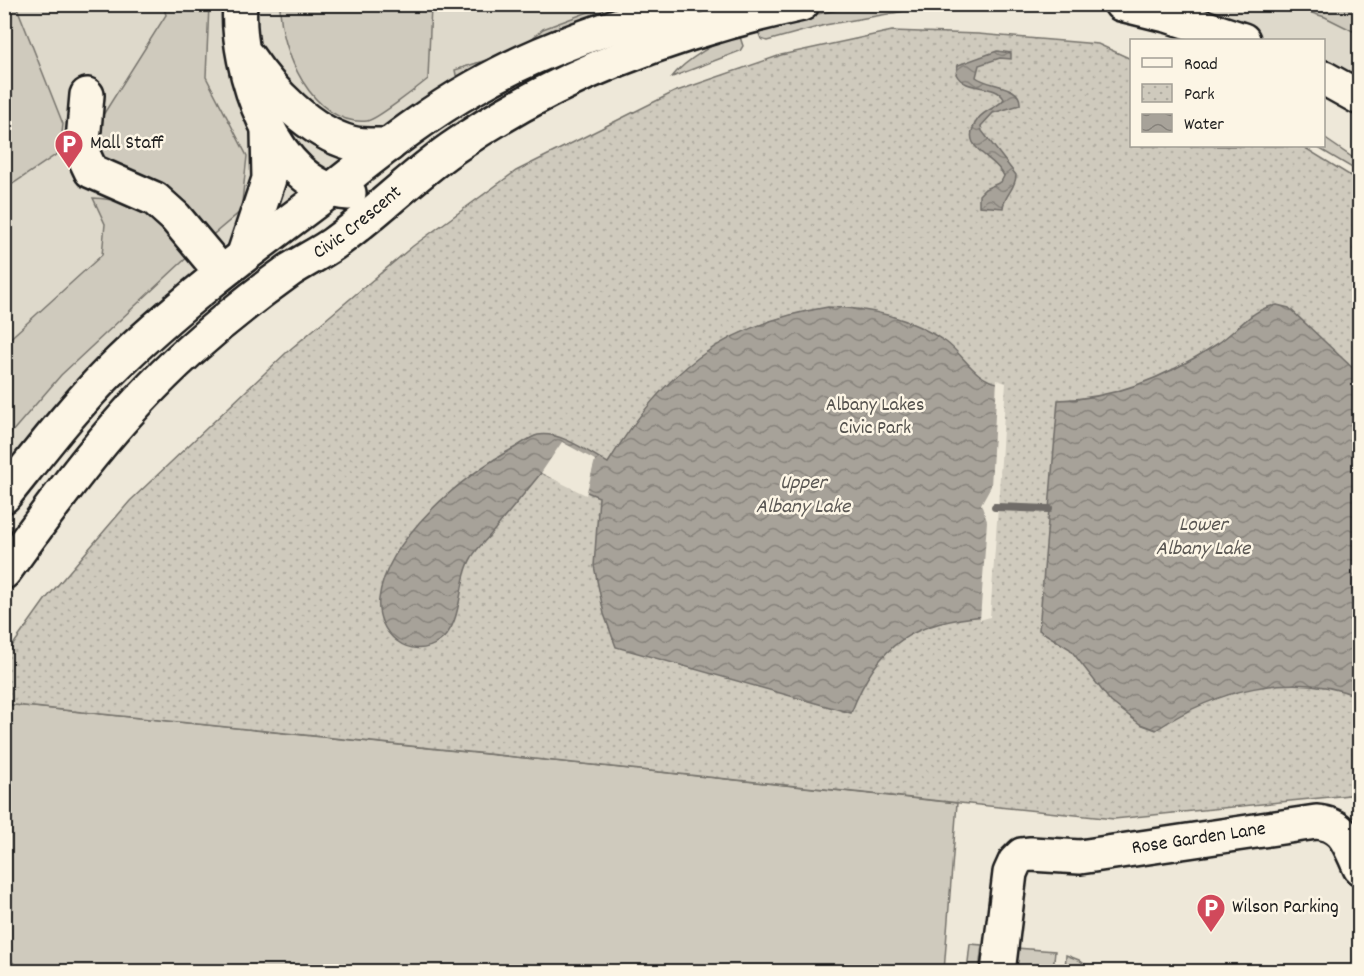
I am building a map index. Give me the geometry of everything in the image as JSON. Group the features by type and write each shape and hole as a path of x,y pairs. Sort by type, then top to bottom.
{"street":[{"path":"240,4 243,51 256,106 268,132 300,170 315,182 332,189 359,193 394,184 419,172"},
{"name":"Civic Crescent","path":"4,496 76,408 110,371 233,263 388,145 452,100 510,69 618,24 686,4"},
{"name":"Civic Crescent","path":"4,572 51,506 122,419 186,353 292,269 334,243 419,172 484,126 593,68 664,40 802,4"},
{"path":"1121,4 1170,16 1240,39"},
{"path":"243,51 261,77 300,113 334,137 367,145 388,145"},
{"path":"1325,79 1359,98"},
{"path":"87,95 82,152 91,171 155,199 233,263 269,179 268,132"},
{"path":"292,269 324,232 329,218 332,189 327,162 300,113"},
{"name":"Rose Garden Lane","path":"998,972 1008,882 1015,862 1026,854 1080,857 1316,822 1328,823 1340,830 1359,868"}],"shaded area":[{"path":"5,5 686,5 543,54 221,272 5,496"},
{"path":"1121,5 1359,5 1359,98 1325,79 1325,39 1240,39"}],"green space":[{"path":"5,4 16,5 63,124 60,152 5,189"},
{"path":"163,5 209,5 206,77 247,156 241,211 209,238 93,155 96,126 166,15"},
{"path":"280,5 431,5 428,79 388,109 367,121 347,119 330,111 315,98 293,63 281,23"},
{"path":"607,5 662,5 457,80 455,70 489,59 529,41 543,29"},
{"path":"863,5 939,5 825,25 767,41 761,39 756,26"},
{"path":"1285,5 1359,5 1359,34 1325,17"},
{"name":"Albany Lakes Civic Park","path":"892,31 978,34 1098,44 1130,59 1130,147 1304,147 1359,181 1359,794 1114,819 5,704 5,656 45,600 130,501 287,352 413,246 516,171 674,92 781,55"},
{"path":"739,34 743,46 740,51 672,77 703,51"},
{"path":"1325,139 1359,162 1359,172 1317,147 1325,147"},
{"path":"93,198 124,203 149,213 195,250 61,375 5,440 5,343 102,255 105,224"},
{"path":"5,704 957,803 944,971 23,972 5,955"},
{"path":"970,944 982,945 979,971 967,971"},
{"path":"1016,948 1055,951 1053,971 1015,972"},
{"path":"1066,955 1079,960 1093,971 1065,971"}],"water":[{"path":"997,51 1011,53 1011,59 1000,58 979,65 976,77 1010,90 1019,98 1020,105 993,113 981,126 982,131 1016,175 1003,208 979,206 979,195 985,189 1001,182 1004,176 993,162 974,145 972,129 984,113 1004,99 994,91 966,84 956,74 958,65"},
{"name":"Lower Albany Lake","path":"1277,305 1289,308 1359,374 1359,697 1333,689 1307,685 1254,688 1203,704 1156,730 1140,724 1111,702 1070,649 1039,630 1058,400 1079,399 1121,390 1161,375 1217,344 1260,310"},
{"name":"Upper Albany Lake","path":"828,307 874,312 918,326 953,347 984,378 999,383 987,616 938,624 901,640 873,669 851,713 616,647 604,614 594,566 599,497 541,473 472,557 464,578 457,613 448,633 429,647 417,648 406,646 389,633 379,611 379,599 385,576 396,554 430,511 473,474 494,459 538,435 565,439 608,463 651,403 674,378 699,357 726,340 757,326 790,315"}],"pier":[{"path":"997,380 1006,383 998,507 990,617 980,620 987,521 981,504 991,486"},
{"path":"562,442 595,460 586,495 541,473"}],"waterway":[{"path":"995,507 1049,509"}],"place":[{"name":"Mall Staff","path":"69,170"},
{"name":"Wilson Parking","path":"1211,934"}]}
